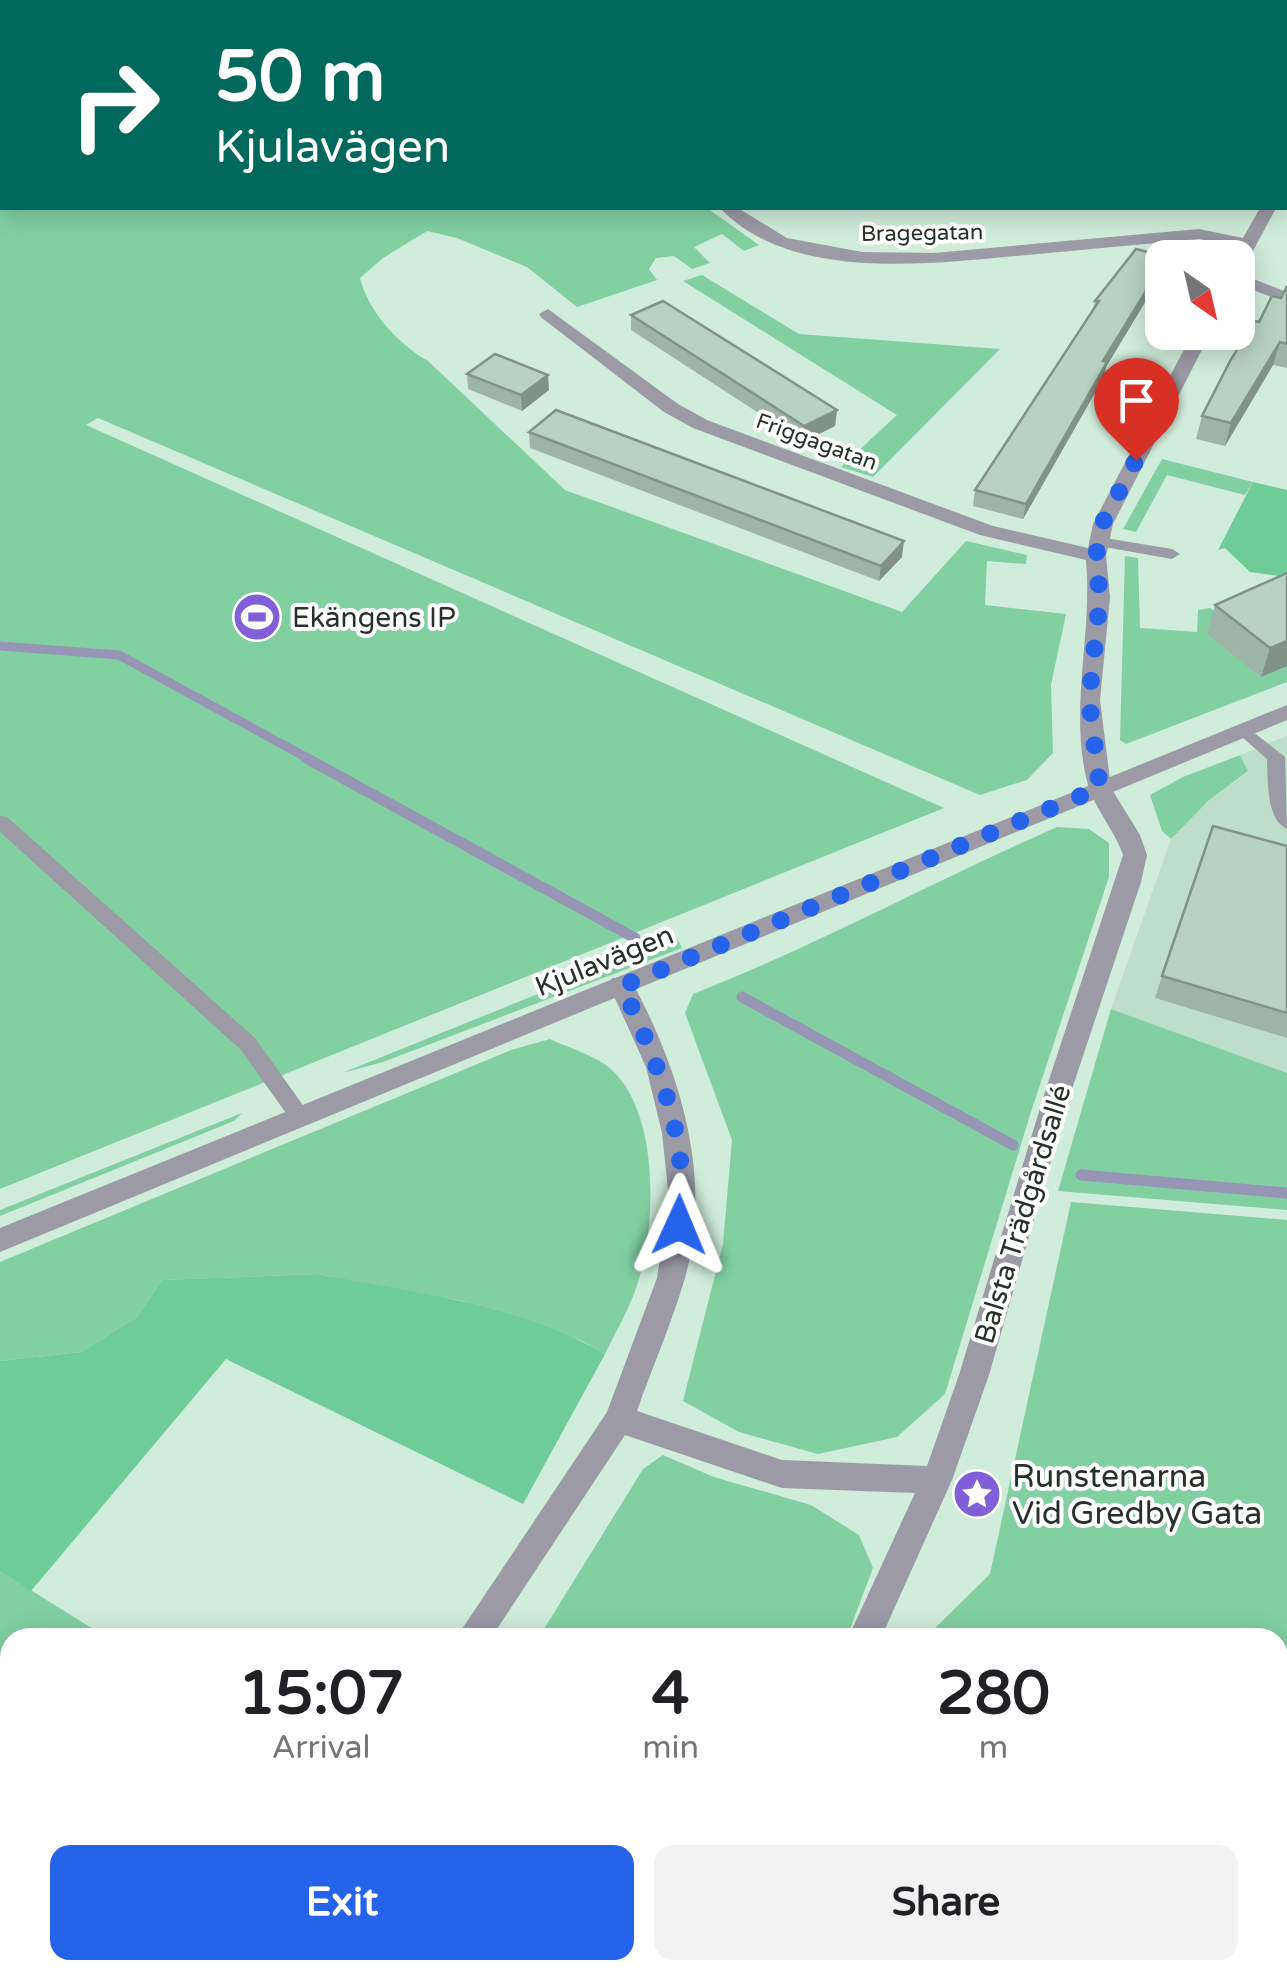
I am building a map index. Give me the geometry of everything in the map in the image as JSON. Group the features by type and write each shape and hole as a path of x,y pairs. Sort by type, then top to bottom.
{"street":[{"name":"Bragegatan","path":"731,210 781,242 862,257 934,258 1199,234 1228,240"},
{"path":"1249,240 1267,210"},
{"path":"1255,285 1287,298"},
{"name":"Friggagatan","path":"548,314 671,408 700,424 987,531 1098,549"},
{"path":"1100,788 1089,700 1100,597 1098,549 1102,524 1193,350"},
{"name":"Kjulavägen","path":"0,1240 1287,712"},
{"name":"Balsta Trädgårdsallé","path":"869,1628 937,1480 974,1375 1057,1095 1129,882 1135,855 1128,835 1100,788"},
{"path":"479,1628 619,1420 671,1278 683,1199 674,1133 659,1066 622,986"},
{"path":"619,1420 782,1474 937,1480"}],"lane":[{"path":"1098,549 1172,554"},
{"path":"1243,730 1282,759 1278,796 1287,823"},
{"path":"0,822 248,1044 300,1116"}],"shaded area":[{"path":"1287,736 1287,1073 1111,1009 1171,839 1208,801 1248,772 1240,755"}],"green space":[{"name":"Ekängens IP","path":"0,210 710,210 759,245 744,251 722,234 694,247 710,263 692,269 674,256 656,258 649,269 657,280 577,307 527,267 457,238 427,231 383,258 360,278 377,314 395,336 428,361 565,490 902,612 966,541 1027,555 1026,564 987,561 985,605 1066,614 1051,685 1053,753 1027,780 980,795 98,418 86,425 944,808 0,1189"},
{"path":"702,275 799,334 1000,349 873,477 841,467 897,415 683,281"},
{"path":"1162,459 1253,482 1245,495 1167,475 1136,532 1123,529"},
{"path":"1253,482 1287,490 1287,577 1250,572 1225,548 1218,550"},
{"path":"1125,556 1138,558 1140,628 1197,632 1198,610 1210,608 1287,665 1287,682 1126,744 1120,740"},
{"path":"1240,755 1248,771 1208,801 1171,839 1162,831 1150,795 1183,777"},
{"path":"1057,827 1089,829 1109,843 1109,877 1030,1115 945,1394 897,1437 818,1454 739,1432 683,1401 723,1244 732,1140 685,1013 693,994"},
{"path":"677,938 682,948 383,1062 342,1073"},
{"path":"1111,1009 1287,1073 1287,1210 1058,1191"},
{"path":"550,1039 606,1065 624,1084 646,1139 650,1172 648,1237 632,1299 605,1354 582,1341 462,1301 318,1274 162,1280 137,1317 81,1352 0,1361 0,1262 511,1050"},
{"path":"242,1113 234,1121 0,1216 0,1210"},
{"path":"1071,1202 1287,1220 1287,1628 935,1628 990,1574"},
{"path":"318,1274 502,1312 538,1323 605,1354 523,1504 226,1359 31,1591 0,1571 0,1361 81,1352 137,1317 162,1280"},
{"path":"663,1455 714,1477 811,1505 859,1535 873,1568 850,1628 545,1628 643,1469"},
{"path":"0,1571 92,1628 0,1628"}],"building":[{"path":"1136,249 1145,251 1145,293 1103,361 1107,362 1026,504 975,490 1099,301 1095,301"},
{"path":"1287,286 1287,344 1280,342 1231,423 1202,416 1237,350 1255,350 1255,321 1259,322 1272,296 1281,298"},
{"path":"663,301 837,410 804,426 631,315"},
{"path":"495,354 548,375 521,395 467,374"},
{"path":"556,410 904,541 881,566 529,432"},
{"path":"1287,573 1287,641 1270,648 1215,605"},
{"path":"1213,826 1287,846 1287,1013 1162,976"}],"waterway":[{"path":"0,646 119,655 311,760"},
{"path":"306,758 635,938"},
{"path":"742,997 1013,1145"},
{"path":"1081,1175 1287,1193"}],"place":[{"name":"Ekängens IP","path":"257,617"},
{"name":"Runstenarna Vid Gredby Gata","path":"977,1494"}],"route":[{"path":"679,1225 683,1199 659,1066 622,986 1100,788 1089,700 1100,597 1096,556 1102,524 1136,460"}]}
